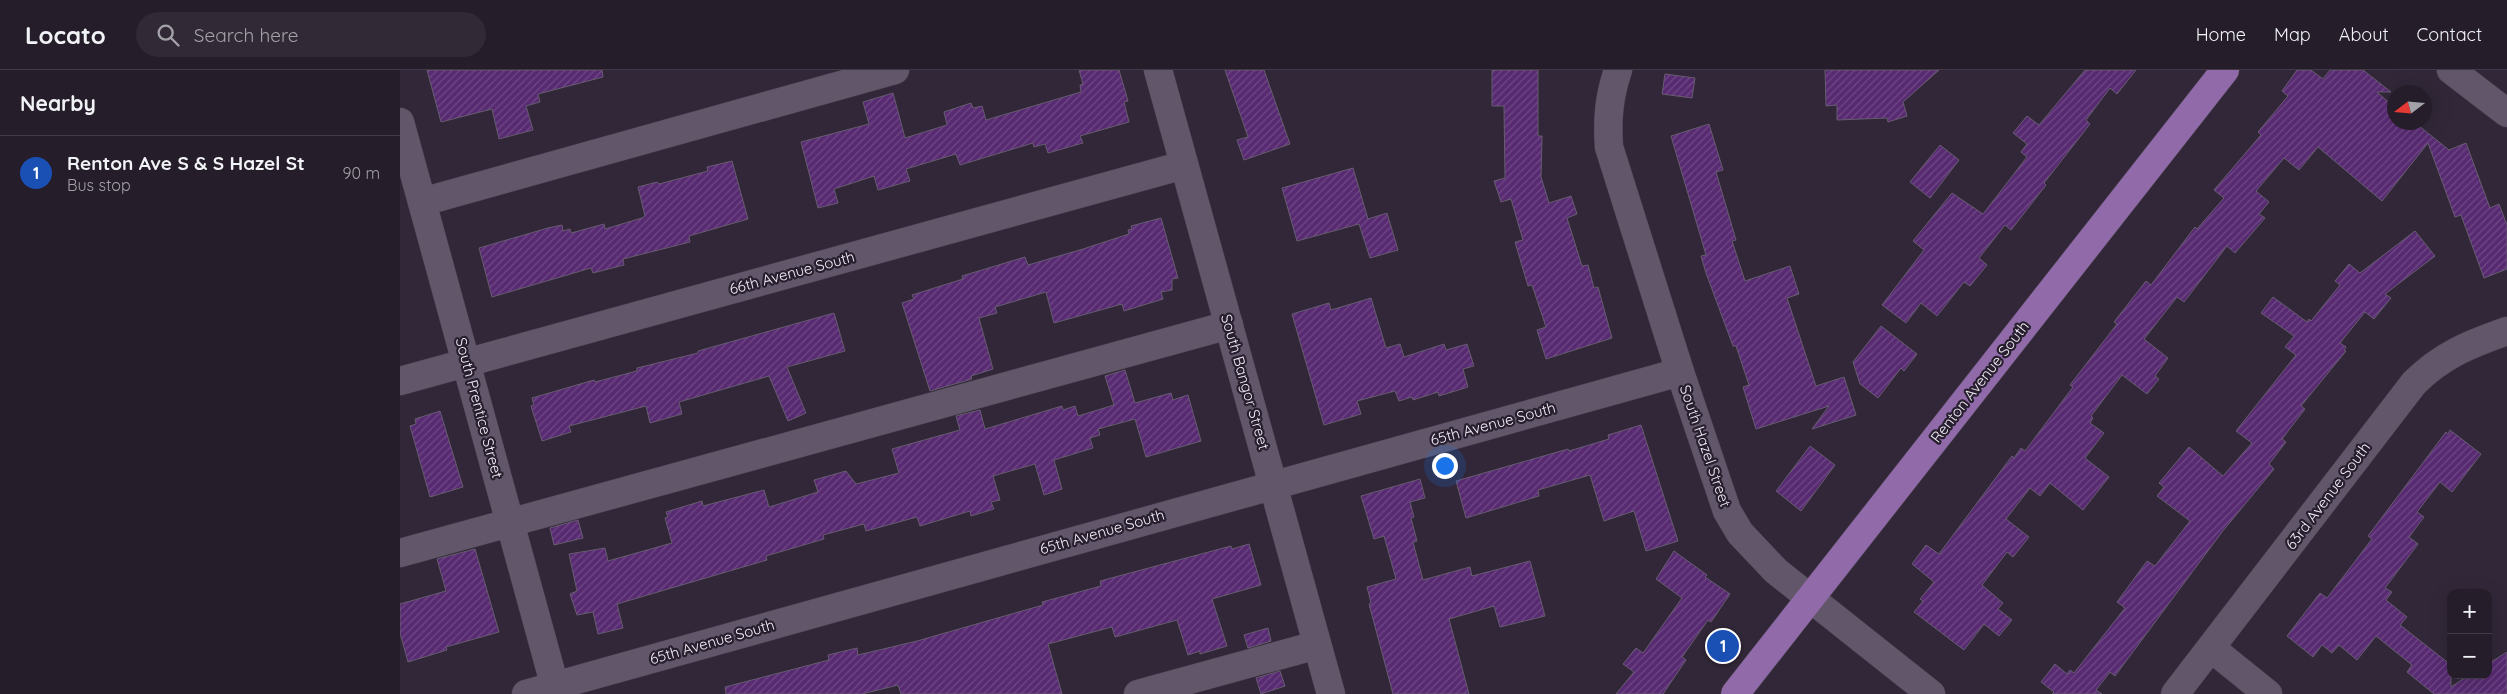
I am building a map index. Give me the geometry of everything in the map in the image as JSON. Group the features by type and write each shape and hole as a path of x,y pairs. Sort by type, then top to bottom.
{"main road":[{"name":"Renton Avenue South","path":"1735,694 2225,70"}],"street":[{"path":"414,198 896,70"},
{"name":"South Bangor Street","path":"1158,70 1331,694"},
{"name":"South Hazel Street","path":"1618,70 1611,92 1607,118 1609,147 1680,372 1727,511 1740,533 1776,571 1931,694"},
{"path":"2451,70 2507,113"},
{"name":"South Prentice Street","path":"400,122 414,198 466,362 556,690"},
{"name":"66th Avenue South","path":"400,381 1184,165"},
{"path":"400,553 1229,325"},
{"name":"63rd Avenue South","path":"2175,694 2414,383 2431,366 2450,354 2470,344 2507,331"},
{"name":"65th Avenue South","path":"526,694 556,690 1273,484 1680,372"},
{"path":"1138,694 1318,646"},
{"path":"2211,648 2268,694"}],"building":[{"path":"427,70 602,70 603,77 538,94 540,102 526,106 533,130 499,139 492,109 441,122"},
{"path":"1079,70 1119,70 1128,101 1124,102 1129,122 1080,136 1083,143 1048,153 1045,144 1034,147 1033,143 960,165 956,154 906,169 910,181 878,190 874,176 834,189 838,203 818,208 801,142 869,124 863,102 893,93 905,138 947,125 944,112 971,103 973,108 982,106 986,120 1081,92 1080,85 1083,84"},
{"path":"1225,70 1264,70 1290,144 1244,160 1237,140 1248,137"},
{"path":"1492,70 1538,70 1538,136 1542,136 1541,177 1549,203 1571,196 1577,214 1567,218 1582,266 1588,265 1594,288 1598,287 1612,338 1546,359 1537,330 1546,327 1532,285 1528,286 1515,242 1523,240 1511,199 1501,202 1494,181 1505,178 1504,106 1492,106"},
{"path":"1825,70 1939,70 1903,102 1907,116 1888,122 1887,118 1837,120 1837,105 1826,106"},
{"path":"2085,70 2136,70 2117,94 2110,88 2086,120 2090,124 2044,183 2046,185 2011,230 2005,225 1979,258 1987,265 1970,286 1964,282 1937,316 1921,303 1906,323 1882,305 1924,250 1913,241 1952,193 1983,214 2027,157 2021,152 2027,144 2013,133 2027,116 2039,125"},
{"path":"2297,70 2311,70 2323,79 2330,70 2363,70 2387,89 2387,92 2377,92 2387,101 2387,130 2424,130 2449,150 2466,143 2490,208 2499,204 2507,225 2507,269 2484,278 2461,215 2455,217 2428,143 2382,201 2318,147 2299,170 2284,158 2256,191 2269,202 2259,214 2265,218 2235,253 2227,246 2184,302 2177,297 2144,339 2168,358 2155,376 2159,379 2147,394 2122,375 2091,416 2093,418 2090,423 2104,433 2085,458 2109,477 2083,510 2050,483 2040,496 2030,488 2006,519 2029,537 2013,557 2007,552 1982,585 2003,603 1998,609 2012,620 1999,636 1984,624 1964,650 1914,612 1923,601 1920,599 1934,582 1912,564 1926,545 1939,554 2012,456 2014,458 2021,448 2025,451 2073,387 2070,385 2117,324 2114,322 2146,281 2151,285 2195,227 2197,229 2224,198 2214,190 2261,135 2258,132 2288,96 2282,91"},
{"path":"1665,74 1695,78 1692,98 1662,94"},
{"path":"1709,124 1723,170 1716,172 1736,240 1732,241 1745,281 1790,266 1799,294 1787,298 1816,386 1844,377 1856,415 1812,429 1829,406 1756,429 1743,387 1749,385 1736,346 1733,346 1706,273 1701,256 1706,255 1671,136"},
{"path":"1940,145 1959,160 1930,198 1910,182"},
{"path":"732,161 748,219 689,236 690,242 623,259 624,265 593,273 591,268 492,297 479,248 562,225 563,231 570,229 571,233 604,224 605,229 642,218 645,216 638,187 657,182 659,184 708,171 707,167"},
{"path":"1353,168 1368,219 1387,213 1398,250 1370,258 1359,224 1297,241 1282,188"},
{"path":"1161,218 1178,278 1172,279 1172,290 1161,292 1163,299 1124,311 1122,304 1054,323 1046,292 995,307 997,313 979,318 993,369 971,376 972,379 930,391 902,303 914,299 912,295 963,279 962,276 1025,257 1028,265 1083,249 1129,234 1128,230 1132,229 1131,226"},
{"path":"2415,231 2435,256 2385,294 2391,298 2374,319 2365,312 2340,343 2346,347 2344,350 2346,351 2301,406 2305,409 2282,439 2286,442 2269,464 2274,469 2222,532 2115,676 2110,672 2096,690 2102,694 2052,694 2054,692 2041,682 2055,664 2067,674 2070,670 2074,673 2125,608 2117,602 2147,561 2155,566 2190,521 2157,496 2164,487 2159,483 2189,447 2223,476 2252,443 2236,431 2296,355 2285,347 2294,336 2261,313 2273,297 2307,322 2309,319 2311,321 2340,285 2335,281 2349,264 2360,273"},
{"path":"1371,298 1386,348 1400,344 1404,357 1444,344 1446,350 1467,344 1474,366 1463,369 1468,387 1439,396 1438,392 1413,400 1412,397 1399,401 1395,391 1357,401 1361,414 1324,425 1292,314 1329,303 1331,310"},
{"path":"834,313 845,351 787,367 806,413 788,421 769,376 679,402 682,414 650,423 646,406 569,426 571,432 542,441 531,406 534,405 532,398 594,380 595,382 637,371 637,368 698,353 698,351"},
{"path":"1881,326 1917,354 1904,371 1901,368 1878,398 1860,384 1853,362"},
{"path":"1125,370 1135,403 1171,393 1173,400 1188,395 1201,441 1146,457 1135,419 1098,429 1100,435 1090,438 1093,448 1054,460 1062,489 1044,495 1035,464 993,476 1000,500 991,502 994,509 971,516 970,511 920,526 917,517 866,531 864,524 823,535 824,539 766,556 767,560 617,604 623,628 598,634 593,612 577,615 570,594 577,591 569,554 605,548 608,561 672,543 665,518 668,517 666,512 702,501 703,506 764,490 769,507 818,492 814,480 846,471 856,484 899,473 892,449 960,430 956,416 980,410 985,429 1062,406 1063,410 1075,406 1078,416 1114,405 1105,376"},
{"path":"440,411 463,487 430,497 410,426 416,424 415,419"},
{"path":"1641,425 1678,541 1646,551 1634,511 1604,521 1590,475 1538,490 1539,496 1466,518 1456,481 1609,439 1608,435"},
{"path":"2450,430 2481,454 2452,492 2440,482 2417,512 2424,517 2409,537 2418,544 2385,588 2392,592 2386,600 2407,617 2400,625 2447,662 2447,679 2451,679 2451,687 2463,679 2492,679 2492,661 2507,652 2507,694 2434,694 2407,672 2412,665 2376,636 2357,660 2339,645 2332,653 2322,645 2313,657 2287,636 2320,593 2327,598 2372,539 2368,536 2446,432 2448,434"},
{"path":"1810,446 1835,465 1801,511 1776,491"},
{"path":"1420,479 1425,498 1410,502 1414,517 1411,518 1417,541 1413,542 1423,580 1470,567 1472,576 1530,561 1545,616 1500,627 1494,606 1449,619 1469,694 1393,694 1369,604 1371,603 1367,587 1396,579 1384,536 1374,539 1361,496"},
{"path":"578,520 583,538 554,545 550,528"},
{"path":"1249,544 1261,585 1212,599 1227,646 1200,654 1200,651 1188,655 1177,620 1115,637 1112,627 1048,644 1062,694 901,694 898,685 862,694 726,694 725,687 829,660 828,655 857,648 858,655 917,641 1043,605 1042,602 1101,586 1100,581 1231,546 1232,549"},
{"path":"475,549 499,632 446,647 447,650 408,662 400,633 400,604 446,591 437,559"},
{"path":"1674,551 1707,575 1705,577 1730,594 1711,622 1708,620 1682,657 1686,660 1663,694 1616,694 1634,672 1623,664 1636,648 1643,653 1682,598 1656,579"},
{"path":"1268,628 1271,641 1248,648 1244,635"},
{"path":"1280,671 1285,686 1261,694 1256,678"}],"place":[{"name":"Renton Ave S & S Hazel St","path":"1723,646"}]}
